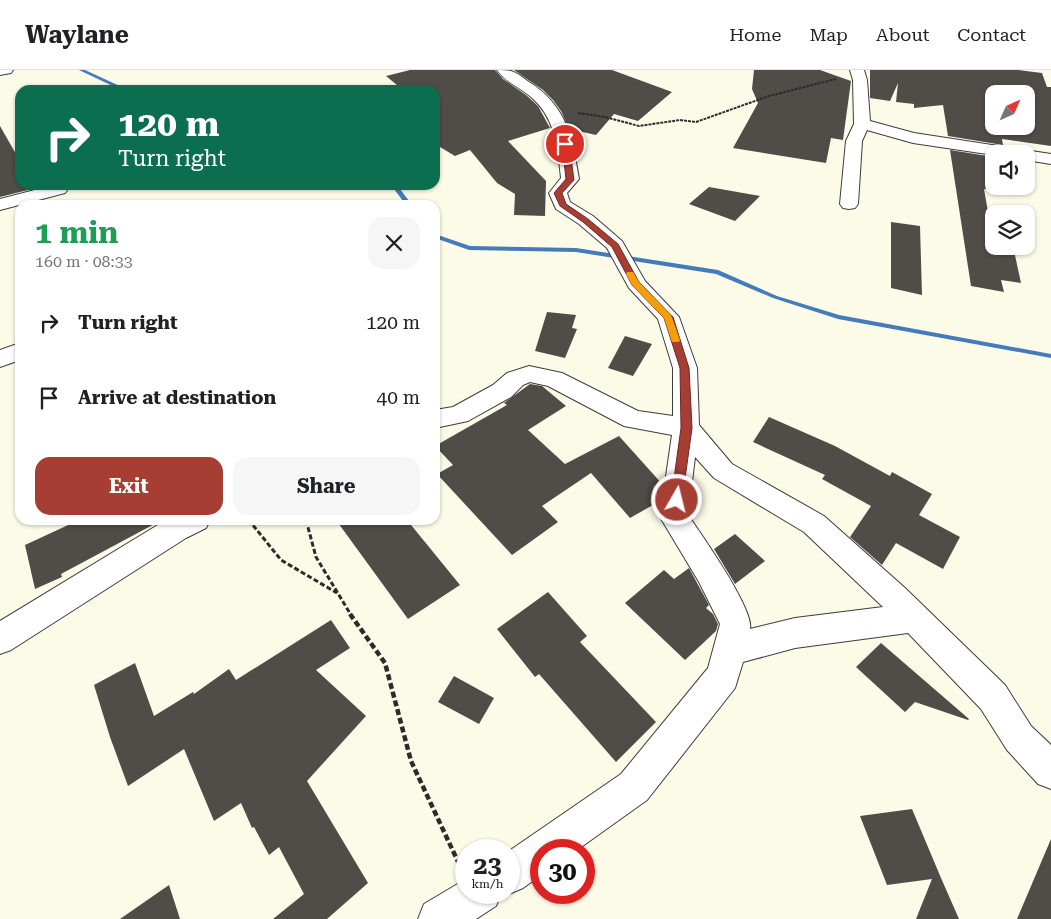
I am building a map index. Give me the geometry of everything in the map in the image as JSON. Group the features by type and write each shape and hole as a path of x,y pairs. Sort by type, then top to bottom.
{"street":[{"path":"0,71 6,70"},
{"path":"504,70 510,77 540,97 555,114 565,144 570,180 558,193 562,205 586,220 615,245 636,284 668,317 685,368 686,428 674,518 710,574 736,623 723,676 634,788 560,839"},
{"path":"849,204 854,141 862,124 858,72"},
{"path":"862,124 913,138 985,149"},
{"path":"1035,156 1051,159"},
{"path":"18,200 55,190"},
{"path":"0,205 15,201"},
{"path":"0,359 15,353"},
{"path":"440,418 458,415 502,391 514,379 529,374 554,379 633,419 686,428 723,471 814,524 914,618 993,697 1019,738 1051,771"},
{"path":"0,639 185,525"},
{"path":"730,650 795,633 914,618"},
{"path":"439,919 455,901"}],"path":[{"path":"551,109 605,116 639,126 680,120 696,122 769,96 858,72"},
{"path":"253,525 281,560 338,593"},
{"path":"307,525 316,557 349,613 385,663 411,761 455,848"}],"building":[{"path":"410,70 495,70 503,79 526,95 538,106 550,128 508,141 546,181 545,216 514,215 515,194 497,183 470,150 455,156 440,147 440,85 397,85 386,76"},
{"path":"514,70 612,70 672,92 638,121 614,114 596,135 569,129 561,111 553,100 543,90"},
{"path":"754,70 820,70 851,81 843,140 831,138 826,163 733,148 758,103 752,89"},
{"path":"870,70 1018,70 1042,73 1047,87 1051,87 1051,146 1002,139 1003,145 948,136 943,105 914,108 914,104 896,102 898,83 890,101 870,98"},
{"path":"0,126 15,152 15,190 28,190 0,197"},
{"path":"950,150 985,156 984,189 987,205 985,205 985,255 1015,255 1021,283 1001,280 1004,292 971,286"},
{"path":"709,187 760,196 735,221 689,204"},
{"path":"891,222 920,226 922,295 891,288"},
{"path":"547,312 576,315 572,328 577,329 565,358 535,351"},
{"path":"625,336 652,344 633,376 608,368"},
{"path":"530,384 542,386 566,406 528,430 565,464 619,436 663,485 660,501 630,518 591,473 542,506 558,522 512,555 440,477 440,472 453,465 440,451 440,443 507,405 504,403"},
{"path":"769,417 835,446 890,476 892,472 932,494 919,515 960,537 943,569 896,543 882,565 850,537 871,506 822,479 825,475 753,442"},
{"path":"68,525 153,525 61,574 62,577 35,589 25,545"},
{"path":"340,525 411,525 460,585 408,619"},
{"path":"735,534 765,561 735,584 714,549"},
{"path":"689,568 709,605 706,608 713,614 718,624 716,631 685,660 625,603 664,570 674,579"},
{"path":"548,592 587,636 580,642 656,722 616,762 539,674 535,677 497,629"},
{"path":"331,620 350,648 316,670 366,716 307,781 368,883 327,919 273,919 304,894 279,847 269,855 254,827 252,828 241,803 214,821 184,749 128,786 94,685 135,663 154,716 193,692 194,694 229,669 236,680"},
{"path":"881,643 969,719 915,702 905,712 856,667"},
{"path":"454,676 494,698 479,724 438,702"},
{"path":"912,809 959,919 916,919 932,879 887,885 860,816"},
{"path":"1051,839 1051,919 1017,919"},
{"path":"169,885 180,919 120,919"}],"waterway":[{"path":"81,70 114,85"},
{"path":"398,190 405,200"},
{"path":"440,238 469,248 576,250 718,272 775,297 838,317 1051,356"}],"slow traffic":[{"path":"630,274 636,284 668,317 675,340"}],"route":[{"path":"565,144 570,180 558,193 562,205 586,220 615,245 636,284 668,317 685,368 686,428 677,500"}]}
